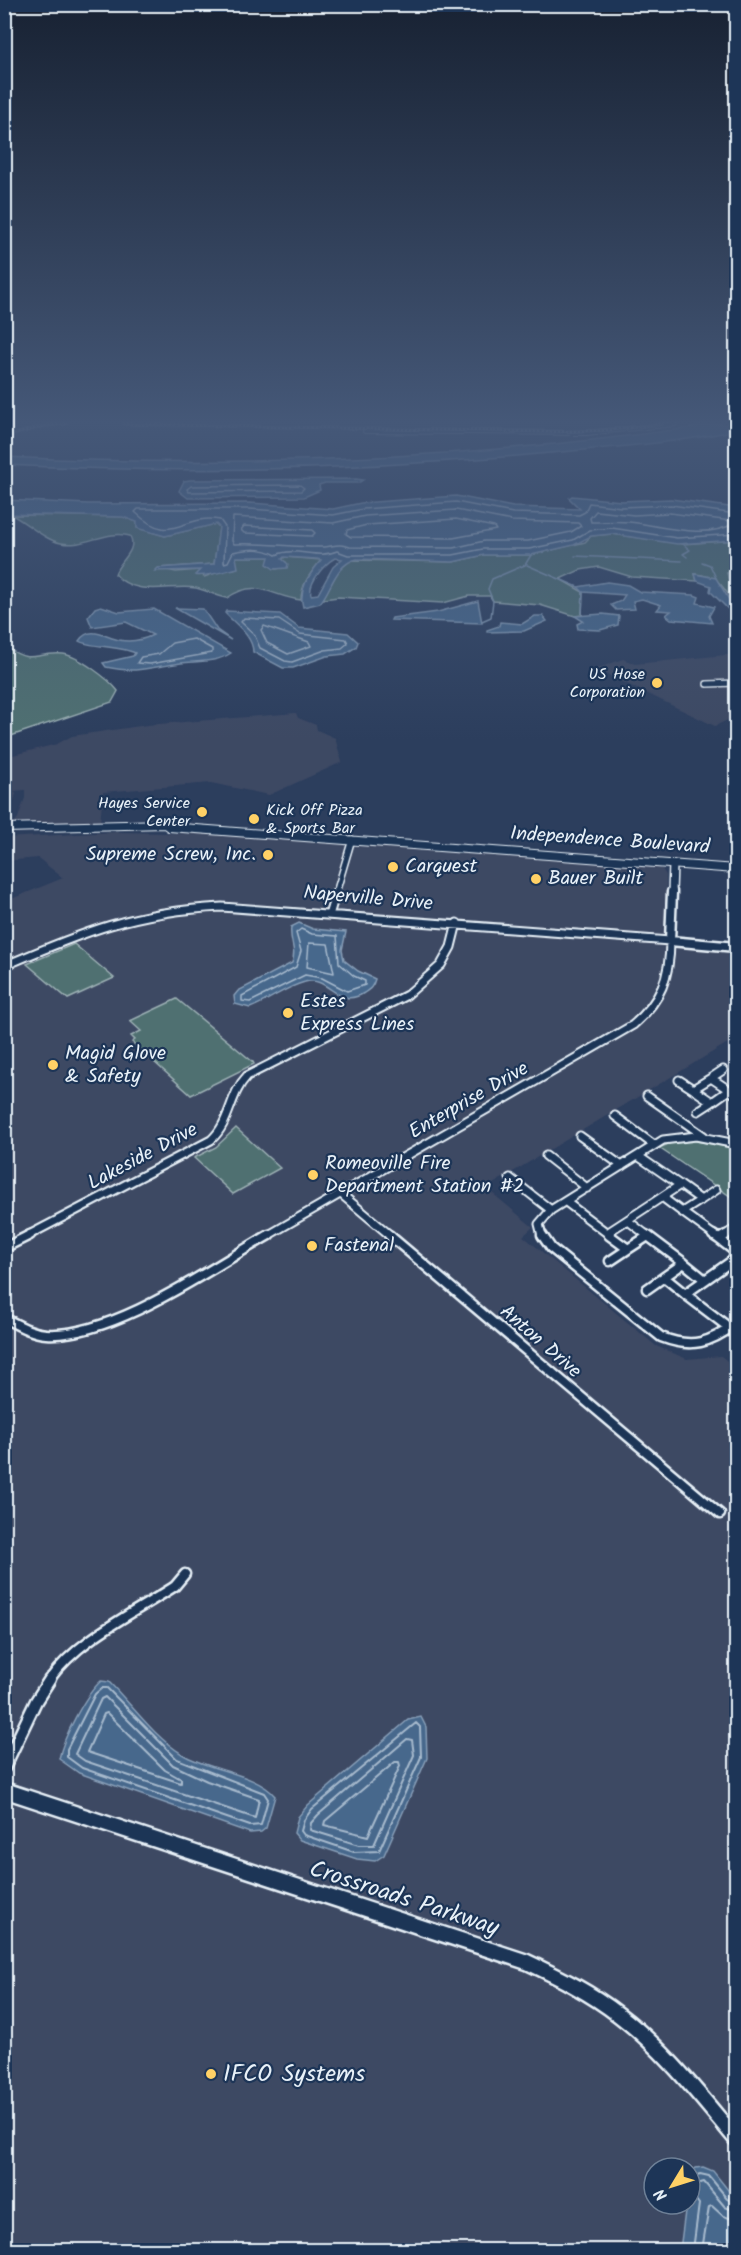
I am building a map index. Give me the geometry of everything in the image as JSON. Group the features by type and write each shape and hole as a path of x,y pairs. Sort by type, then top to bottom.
{"main road":[{"name":"Independence Boulevard","path":"5,830 163,830 169,827 736,869"}],"street":[{"path":"707,684 736,683"},
{"path":"330,912 352,839"},
{"name":"Enterprise Drive","path":"4,1318 34,1332 78,1332 121,1318 639,1021 660,998 666,985 671,963 673,864"},
{"name":"Naperville Drive","path":"4,966 95,928 161,912 241,906 736,947"},
{"name":"Lakeside Drive","path":"4,1248 211,1140 224,1131 239,1083 247,1076 407,994 429,979 443,966 451,951 457,923"},
{"path":"693,1089 723,1070"},
{"path":"711,1078 733,1093"},
{"path":"679,1080 712,1102"},
{"path":"698,1111 733,1093"},
{"path":"646,1096 706,1137"},
{"path":"615,1116 654,1145"},
{"path":"580,1136 622,1166"},
{"path":"664,1277 734,1329 699,1346 675,1344 662,1337 543,1240 539,1224 551,1210 654,1145 679,1136 706,1137 736,1144"},
{"path":"546,1156 587,1188"},
{"path":"638,1156 701,1200"},
{"path":"510,1178 551,1210"},
{"path":"607,1233 680,1185"},
{"path":"682,1212 716,1190"},
{"name":"Anton Drive","path":"340,1192 720,1515"},
{"path":"662,1197 736,1252"},
{"path":"566,1202 628,1249"},
{"path":"627,1220 705,1280"},
{"path":"719,1239 736,1227"},
{"path":"610,1261 648,1236"},
{"path":"685,1294 736,1258"},
{"path":"646,1289 684,1263"},
{"path":"4,1767 42,1693 60,1667 85,1647 175,1586 185,1574"},
{"name":"Crossroads Parkway","path":"4,1790 527,1962 566,1980 602,2001 657,2048 736,2139"}],"shaded area":[{"path":"736,654 736,716 715,726 596,669 623,659 635,664"},
{"path":"296,713 298,718 316,725 317,730 335,738 342,762 269,795 211,783 103,792 100,823 11,827 18,818 25,798 25,790 13,791 16,794 5,818 5,757 57,744 72,736 147,725"},
{"path":"115,832 213,834 653,866 662,869 666,875 667,933 685,946 736,951 736,1038 486,1188 533,1227 523,1236 656,1346 687,1359 721,1356 736,1368 736,2250 5,2250 4,902 63,878 38,858 5,861 5,838"}],"green space":[{"path":"33,529 141,529 165,536 194,529 219,529 214,564 158,568 176,572 200,570 204,577 226,569 234,569 236,557 270,557 269,560 276,569 287,567 286,562 282,560 285,557 321,560 305,583 301,600 256,589 247,589 227,598 196,588 143,588 123,581 115,574 132,546 130,536 113,535 70,544 61,543"},
{"path":"612,534 683,544 736,540 736,573 727,573 729,581 736,585 736,607 720,584 710,577 695,574 697,581 632,577 599,567 580,570 560,579 583,592 582,615 575,616 540,605 493,601 490,596 469,596 443,603 338,597 323,599 338,571 351,560 453,562 484,555 531,555 585,542 591,536"},
{"path":"4,646 28,657 63,654 77,659 108,680 118,691 112,702 5,738"},
{"path":"74,944 114,978 68,999 27,964"},
{"path":"177,999 254,1064 191,1095 132,1042 135,1040 131,1036 141,1031 130,1021"},
{"path":"236,1128 280,1168 233,1194 194,1158 216,1147"},
{"path":"690,1140 736,1148 736,1200 659,1148 673,1142"}],"water":[{"path":"141,529 194,529 165,536"},
{"path":"219,529 736,529 736,540 677,544 612,534 591,536 574,545 531,555 484,555 453,562 357,559 339,571 320,603 303,607 304,587 321,560 284,557 282,559 288,564 287,568 274,569 267,564 269,557 236,557 238,568 210,575 195,575 200,570 155,571 158,568 214,564","holes":["335,558 342,559 333,567 318,594 311,595 314,580 322,569"]},
{"path":"695,574 716,578 736,611 728,609 710,591 711,586 697,581"},
{"path":"607,582 628,585 640,592 694,595 699,597 697,603 714,607 709,616 712,623 671,619 666,615 671,611 657,610 661,605 642,599 633,601 635,609 616,610 611,605 621,601 625,595 583,592 578,587"},
{"path":"478,601 482,623 391,620 392,618 438,612"},
{"path":"101,606 119,612 154,609 231,653 213,660 144,669 127,670 106,667 103,663 133,656 135,653 83,643 79,641 83,636 98,633 128,641 153,635 126,622 92,627 88,617 95,608"},
{"path":"175,608 203,609 217,630 231,640"},
{"path":"226,611 280,614 299,628 348,633 358,642 356,647 345,654 327,656 293,668 283,668 253,652 247,636 225,613"},
{"path":"603,614 619,616 618,625 600,630 578,629 577,624 583,621 575,616"},
{"path":"535,616 543,616 547,621 524,631 487,632 499,626 500,622 522,624"},
{"path":"299,923 313,929 346,932 342,950 344,960 358,971 375,979 371,987 355,997 347,997 321,983 305,982 250,1008 235,1004 234,996 238,991 292,963 294,953 291,927"},
{"path":"101,1681 109,1682 153,1730 182,1754 267,1788 275,1796 266,1828 261,1832 250,1833 79,1773 59,1759 76,1717 88,1696"},
{"path":"421,1717 426,1727 427,1758 384,1855 375,1861 357,1859 300,1840 294,1833 298,1817 308,1805 408,1720"},
{"path":"702,2167 713,2171 736,2200 735,2250 680,2250 684,2216 702,2216"}],"waterway":[{"path":"683,544 690,550 683,554 687,557"},
{"path":"482,621 491,617 493,601 488,589 492,579 525,565 531,555"},
{"path":"575,556 682,561"},
{"path":"702,562 710,565 716,578"},
{"path":"527,565 578,587"},
{"path":"582,615 583,592"}],"place":[{"name":"US Hose Corporation","path":"657,683"},
{"name":"Hayes Service Center","path":"202,812"},
{"name":"Kick Off Pizza & Sports Bar","path":"254,819"},
{"name":"Supreme Screw, Inc.","path":"268,855"},
{"name":"Carquest","path":"393,867"},
{"name":"Bauer Built","path":"536,879"},
{"name":"Estes Express Lines","path":"288,1013"},
{"name":"Magid Glove & Safety","path":"53,1065"},
{"name":"Romeoville Fire Department Station #2","path":"313,1175"},
{"name":"Fastenal","path":"312,1246"},
{"name":"IFCO Systems","path":"211,2074"}]}
